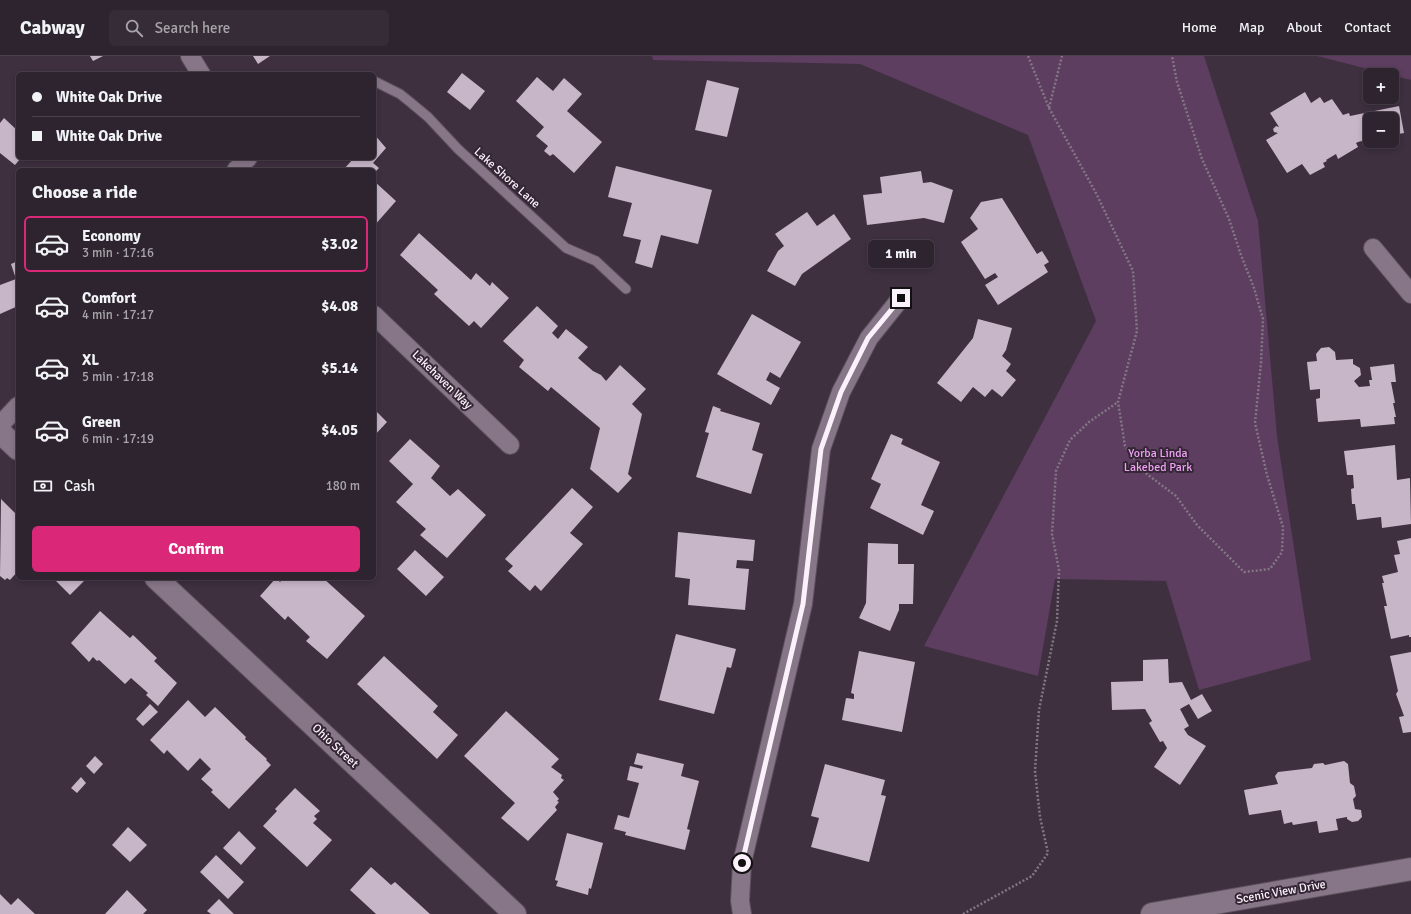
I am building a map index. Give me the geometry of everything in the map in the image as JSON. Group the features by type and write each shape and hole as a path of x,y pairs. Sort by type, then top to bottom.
{"street":[{"path":"190,56 200,72"},
{"path":"238,168 246,160"},
{"path":"1373,248 1411,294"},
{"path":"742,914 740,901 742,863 803,604 821,449 841,392 868,338 901,298"},
{"name":"Lakehaven Way","path":"376,317 510,445"},
{"path":"0,425 16,408"},
{"path":"0,432 16,447"},
{"name":"Ohio Street","path":"158,580 515,914"},
{"name":"Scenic View Drive","path":"1152,914 1411,869"}],"lane":[{"name":"Lake Shore Lane","path":"376,82 400,94 428,117 458,149 566,248 596,261 626,288"}],"path":[{"path":"1028,56 1049,108 1097,195 1133,270 1137,332 1118,402 1125,446 1143,471 1176,496 1197,525 1244,572 1270,569 1282,552 1283,527 1266,475 1255,422 1261,363 1263,319 1230,219 1202,159 1177,82 1172,56"},
{"path":"1049,108 1062,56"},
{"path":"963,914 1032,876 1048,853 1040,818 1035,771 1039,710 1057,621 1059,570 1052,534 1056,471 1070,440 1089,422 1118,402"}],"green space":[{"name":"Yorba Linda Lakebed Park","path":"652,56 1204,56 1258,221 1277,436 1311,660 1199,690 1166,581 1055,579 1038,676 924,646 1096,321 1028,135 860,64 653,60"},
{"path":"1317,56 1411,56 1411,80 1399,77 1399,68 1364,68"}],"building":[{"path":"90,56 103,56 93,61"},
{"path":"253,56 270,56 258,64"},
{"path":"462,73 485,91 470,110 447,92"},
{"path":"537,77 553,91 564,78 582,94 567,111 602,142 574,173 553,154 550,156 544,151 548,146 536,136 544,127 516,101"},
{"path":"707,80 739,88 727,137 695,130"},
{"path":"1305,92 1311,103 1320,97 1324,103 1332,99 1343,115 1349,113 1350,116 1363,113 1363,141 1356,143 1358,147 1338,159 1336,154 1326,160 1327,161 1323,163 1325,167 1310,175 1302,164 1287,173 1266,140 1278,133 1274,132 1273,129 1276,126 1279,127 1270,113"},
{"path":"1399,106 1404,133 1399,134 1399,112 1370,112"},
{"path":"4,118 16,129 16,160 19,160 15,165 0,153 0,123"},
{"path":"376,136 386,148 376,160"},
{"path":"352,160 376,160 373,163 379,168 376,171 376,168 345,168"},
{"path":"616,166 712,190 698,244 661,235 652,268 635,263 641,240 623,236 632,203 608,197"},
{"path":"921,171 923,183 931,182 953,190 944,223 924,218 867,225 863,195 882,193 880,177"},
{"path":"376,183 396,201 376,224"},
{"path":"1002,198 1037,254 1042,251 1049,262 1044,265 1048,272 998,305 985,285 998,277 995,273 985,279 961,242 978,229 970,218 981,202"},
{"path":"807,212 817,226 834,214 851,239 802,274 795,286 767,271 778,251 784,246 775,234"},
{"path":"419,233 471,280 476,273 490,286 492,282 509,298 481,328 474,321 469,326 434,294 438,290 400,255"},
{"path":"16,262 16,279 11,264"},
{"path":"16,279 16,307 0,314 0,285"},
{"path":"537,306 558,326 552,333 558,339 566,329 588,347 578,358 593,371 601,375 606,381 620,365 646,389 632,404 642,414 628,474 632,478 618,493 590,469 600,428 551,387 548,391 519,367 524,360 503,341"},
{"path":"752,314 801,342 780,378 770,372 766,380 780,388 771,405 717,374"},
{"path":"978,319 1012,328 1006,350 1002,356 1011,364 1006,371 1016,380 1002,397 992,389 985,397 973,387 961,402 937,383 973,338"},
{"path":"1329,347 1335,352 1336,360 1353,359 1353,364 1360,368 1361,375 1354,381 1359,387 1370,386 1369,380 1372,380 1370,367 1394,364 1396,382 1391,382 1395,403 1393,403 1396,417 1394,417 1395,424 1361,427 1360,419 1318,422 1316,399 1320,398 1320,389 1310,390 1307,362 1317,361 1316,354 1321,348"},
{"path":"713,406 721,409 720,411 760,423 752,450 763,454 751,494 696,477 709,433 705,432"},
{"path":"376,411 387,422 376,434"},
{"path":"891,434 903,439 901,444 940,462 921,505 934,511 923,535 870,508 881,484 871,479"},
{"path":"410,439 440,466 431,478 450,496 458,489 486,515 447,558 420,535 426,529 396,502 413,484 389,461"},
{"path":"1395,445 1397,480 1410,478 1411,524 1382,528 1381,517 1357,520 1355,504 1352,504 1351,489 1354,488 1353,475 1347,475 1344,451"},
{"path":"572,488 593,507 570,533 583,544 541,591 535,585 530,591 508,571 513,566 505,559"},
{"path":"1,499 16,514 16,573 10,580 7,578 5,580 0,576"},
{"path":"678,532 755,540 753,561 737,560 736,568 749,569 745,610 688,605 690,579 675,577"},
{"path":"1411,538 1411,637 1409,637 1409,635 1391,639 1384,606 1387,606 1382,576 1398,572 1394,555 1400,554 1397,541"},
{"path":"868,543 898,544 898,564 914,564 913,604 899,604 899,610 890,631 859,618 866,603"},
{"path":"415,550 444,577 426,596 397,569"},
{"path":"55,580 85,580 70,595"},
{"path":"274,580 278,580 280,582 282,580 325,580 365,616 327,659 306,641 310,637 288,616 285,620 260,596"},
{"path":"100,611 130,638 133,635 157,658 154,661 177,683 158,706 146,695 148,693 131,678 125,684 99,660 97,661 93,657 89,662 71,643"},
{"path":"676,634 736,649 731,668 727,667 714,714 659,700"},
{"path":"859,651 915,662 902,732 842,720 846,698 854,699 854,694 851,693"},
{"path":"1411,652 1411,732 1403,733 1399,717 1404,716 1396,694 1398,691 1390,656"},
{"path":"384,656 438,706 433,712 458,735 437,759 357,684"},
{"path":"1168,659 1169,683 1182,682 1191,700 1202,694 1212,711 1198,719 1189,704 1180,709 1189,726 1184,729 1188,735 1206,746 1180,785 1154,767 1167,748 1163,741 1160,742 1149,723 1152,721 1145,709 1112,710 1111,682 1143,681 1143,660"},
{"path":"188,700 205,717 215,707 246,737 245,739 267,759 266,760 271,765 229,809 211,792 213,790 201,779 211,769 200,758 188,771 167,750 164,754 150,740"},
{"path":"150,704 158,712 143,726 136,719"},
{"path":"506,711 559,759 551,767 562,775 561,778 564,780 553,792 559,799 557,801 559,802 555,807 557,810 528,841 501,818 515,803 464,756"},
{"path":"637,753 684,764 681,776 699,781 687,829 690,830 685,850 625,835 626,832 614,829 618,815 629,818 639,783 627,780 630,766 642,769 643,766 634,764"},
{"path":"95,756 103,764 94,774 86,766"},
{"path":"1344,761 1348,764 1350,783 1354,786 1356,796 1353,799 1355,809 1361,810 1362,817 1358,821 1352,822 1347,819 1347,817 1336,819 1338,830 1319,833 1317,821 1293,825 1292,822 1284,824 1281,810 1249,815 1244,790 1278,784 1275,776 1278,772 1312,768 1314,764 1323,763 1325,765"},
{"path":"825,764 885,780 881,795 886,796 869,862 811,847 819,818 811,816"},
{"path":"81,777 86,783 77,793 71,788"},
{"path":"295,788 320,811 314,816 317,819 313,823 332,840 307,867 263,826 277,811 275,809"},
{"path":"128,827 147,845 130,862 112,845"},
{"path":"239,831 256,848 241,865 223,848"},
{"path":"567,833 603,843 591,889 589,888 588,895 556,886 558,881 555,880"},
{"path":"216,855 244,882 228,899 200,872"},
{"path":"371,867 391,885 395,882 430,914 376,914 350,890"},
{"path":"127,890 147,910 143,914 105,914"},
{"path":"0,894 11,905 18,898 35,914 0,914"},
{"path":"219,899 234,914 211,914 207,911"}],"route":[{"path":"742,863 803,604 814,524 821,449 841,392 868,338 901,298"}]}
